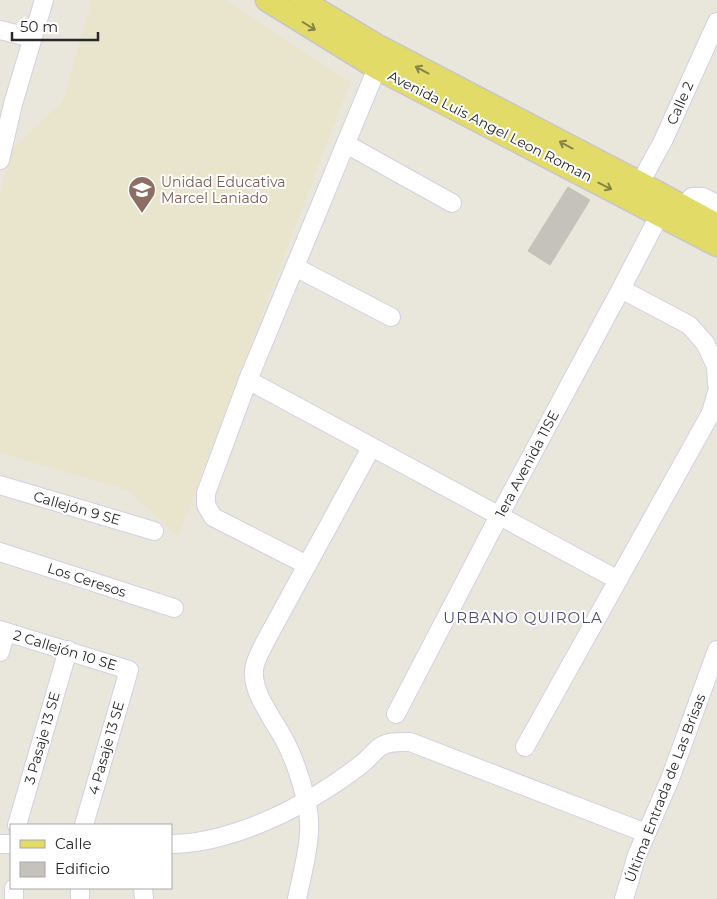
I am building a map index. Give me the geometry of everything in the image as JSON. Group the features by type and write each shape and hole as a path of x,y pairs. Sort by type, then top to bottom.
{"main road":[{"name":"Avenida Luis Angel Leon Roman","path":"267,0 377,68 717,245"},
{"name":"Avenida Luis Angel Leon Roman","path":"312,3 400,58 717,225"}],"street":[{"path":"0,160 7,103 32,38 44,0"},
{"name":"Calle 2","path":"640,183 663,141 717,22"},
{"path":"0,30 32,38"},
{"path":"307,565 214,517 206,505 206,493 248,380 377,68"},
{"path":"346,144 452,203"},
{"path":"683,207 692,197 702,197 717,204"},
{"name":"1era Avenida 11SE","path":"396,714 660,214"},
{"path":"295,267 391,317"},
{"path":"621,289 689,325 705,343 716,366 717,384"},
{"path":"248,380 618,580"},
{"path":"525,747 711,413 717,392"},
{"path":"297,899 309,835 310,818 287,745 254,683 254,669 265,642 371,448"},
{"name":"Callejón 9 SE","path":"0,486 154,531"},
{"name":"Los Ceresos","path":"0,552 174,608"},
{"path":"0,652 3,631"},
{"name":"2 Callejón 10 SE","path":"3,631 129,670"},
{"name":"3 Pasaje 13 SE","path":"17,824 68,650"},
{"name":"Última Entrada de Las Brisas","path":"624,899 637,855 670,779 717,650"},
{"name":"4 Pasaje 13 SE","path":"84,824 129,670"},
{"path":"172,844 189,844 226,835 274,817 306,801 363,763 380,746 396,742 410,742 646,834"}],"shaded area":[{"path":"92,0 225,0 350,82 178,537 128,490 0,453 0,192 13,148 63,101"}],"building":[{"path":"568,187 590,200 550,265 528,251"}],"place":[{"name":"Unidad Educativa Marcel Laniado","path":"142,214"}],"district":[{"name":"URBANO QUIROLA","path":"523,617"}]}
